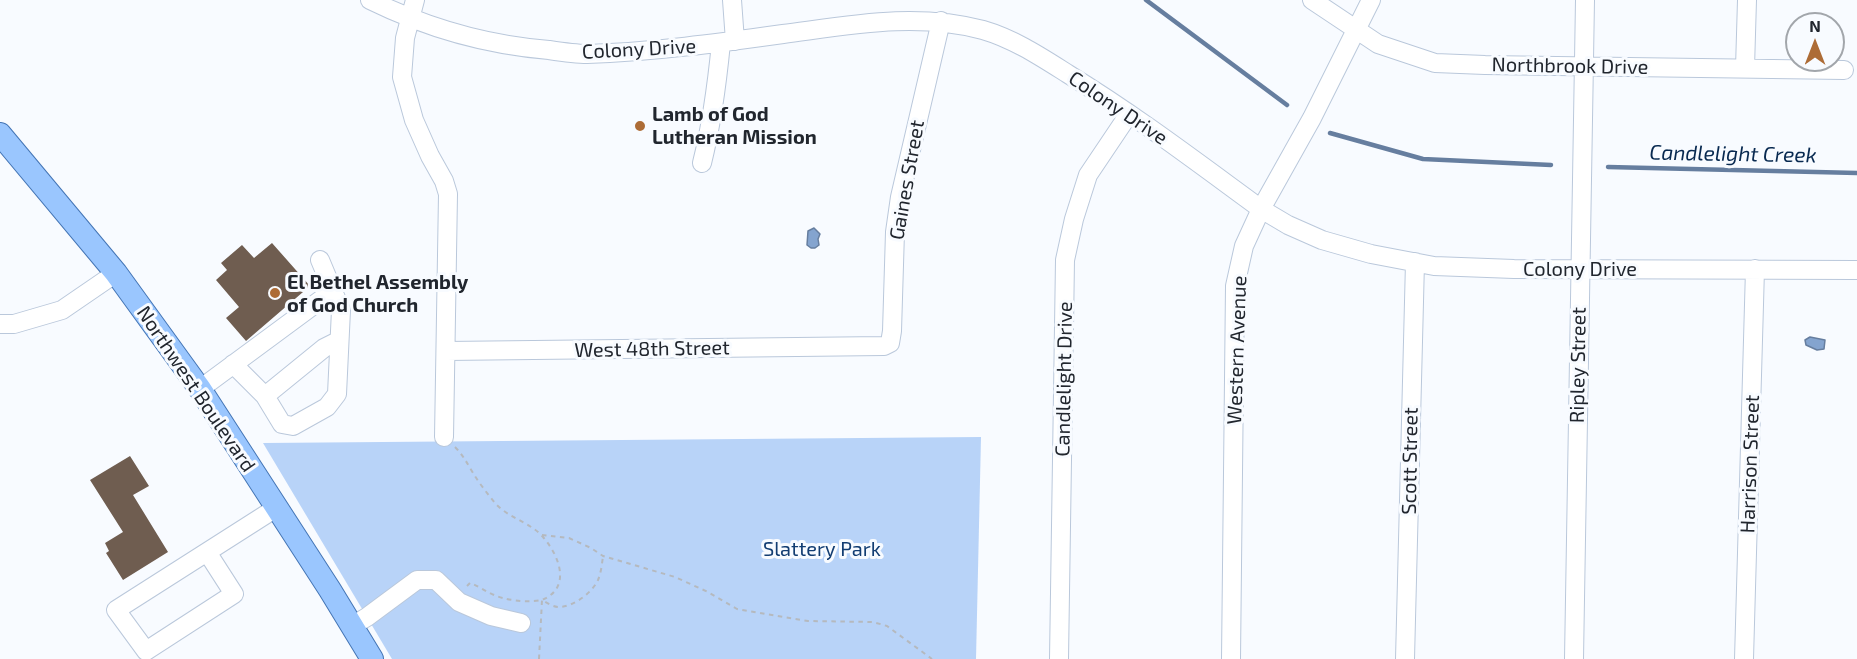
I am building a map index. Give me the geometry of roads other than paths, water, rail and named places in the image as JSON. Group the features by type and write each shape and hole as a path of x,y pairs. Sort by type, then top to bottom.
{"main road":[{"name":"Northwest Boulevard","path":"0,134 116,273 200,389 372,659"}],"street":[{"name":"Colony Drive","path":"370,0 441,29 511,47 585,54 728,42 904,20 941,21 985,30 1024,46 1095,90 1261,209 1288,225 1322,240 1371,254 1434,266 1857,270"},
{"path":"415,0 405,38 402,77 414,120 448,194 444,436"},
{"path":"702,163 728,42 732,0"},
{"name":"Northbrook Drive","path":"1312,0 1378,44 1435,63 1785,69"},
{"name":"Western Avenue","path":"1231,659 1235,286 1244,246 1261,209 1312,118 1371,0"},
{"name":"Ripley Street","path":"1574,659 1585,0"},
{"path":"1745,68 1746,0"},
{"name":"Gaines Street","path":"858,346 890,344 895,232 900,197 941,21"},
{"name":"Candlelight Drive","path":"1059,659 1065,260 1074,219 1088,175 1129,114"},
{"path":"233,364 265,396 282,424 293,426 327,407 337,394 340,310 334,290 320,261"},
{"name":"Scott Street","path":"1406,659 1415,262"},
{"name":"Harrison Street","path":"1744,659 1755,269"},
{"path":"0,324 14,324 62,310 116,273"},
{"path":"200,389 334,290"},
{"path":"265,396 324,348 338,341"},
{"name":"West 48th Street","path":"446,351 858,346"},
{"path":"207,552 234,594 146,651 116,609 276,508"},
{"path":"352,626 417,580 436,580 459,602 491,616 521,623"}],"waterway":[{"name":"Candlelight Creek","path":"1146,0 1287,105"},
{"name":"Candlelight Creek","path":"1330,133 1423,159 1551,165"},
{"name":"Candlelight Creek","path":"1608,167 1857,173"}],"place":[{"name":"Lamb of God Lutheran Mission","path":"640,126"},
{"name":"El Bethel Assembly of God Church","path":"275,293"}],"park label":[{"name":"Slattery Park","path":"822,549"}]}
